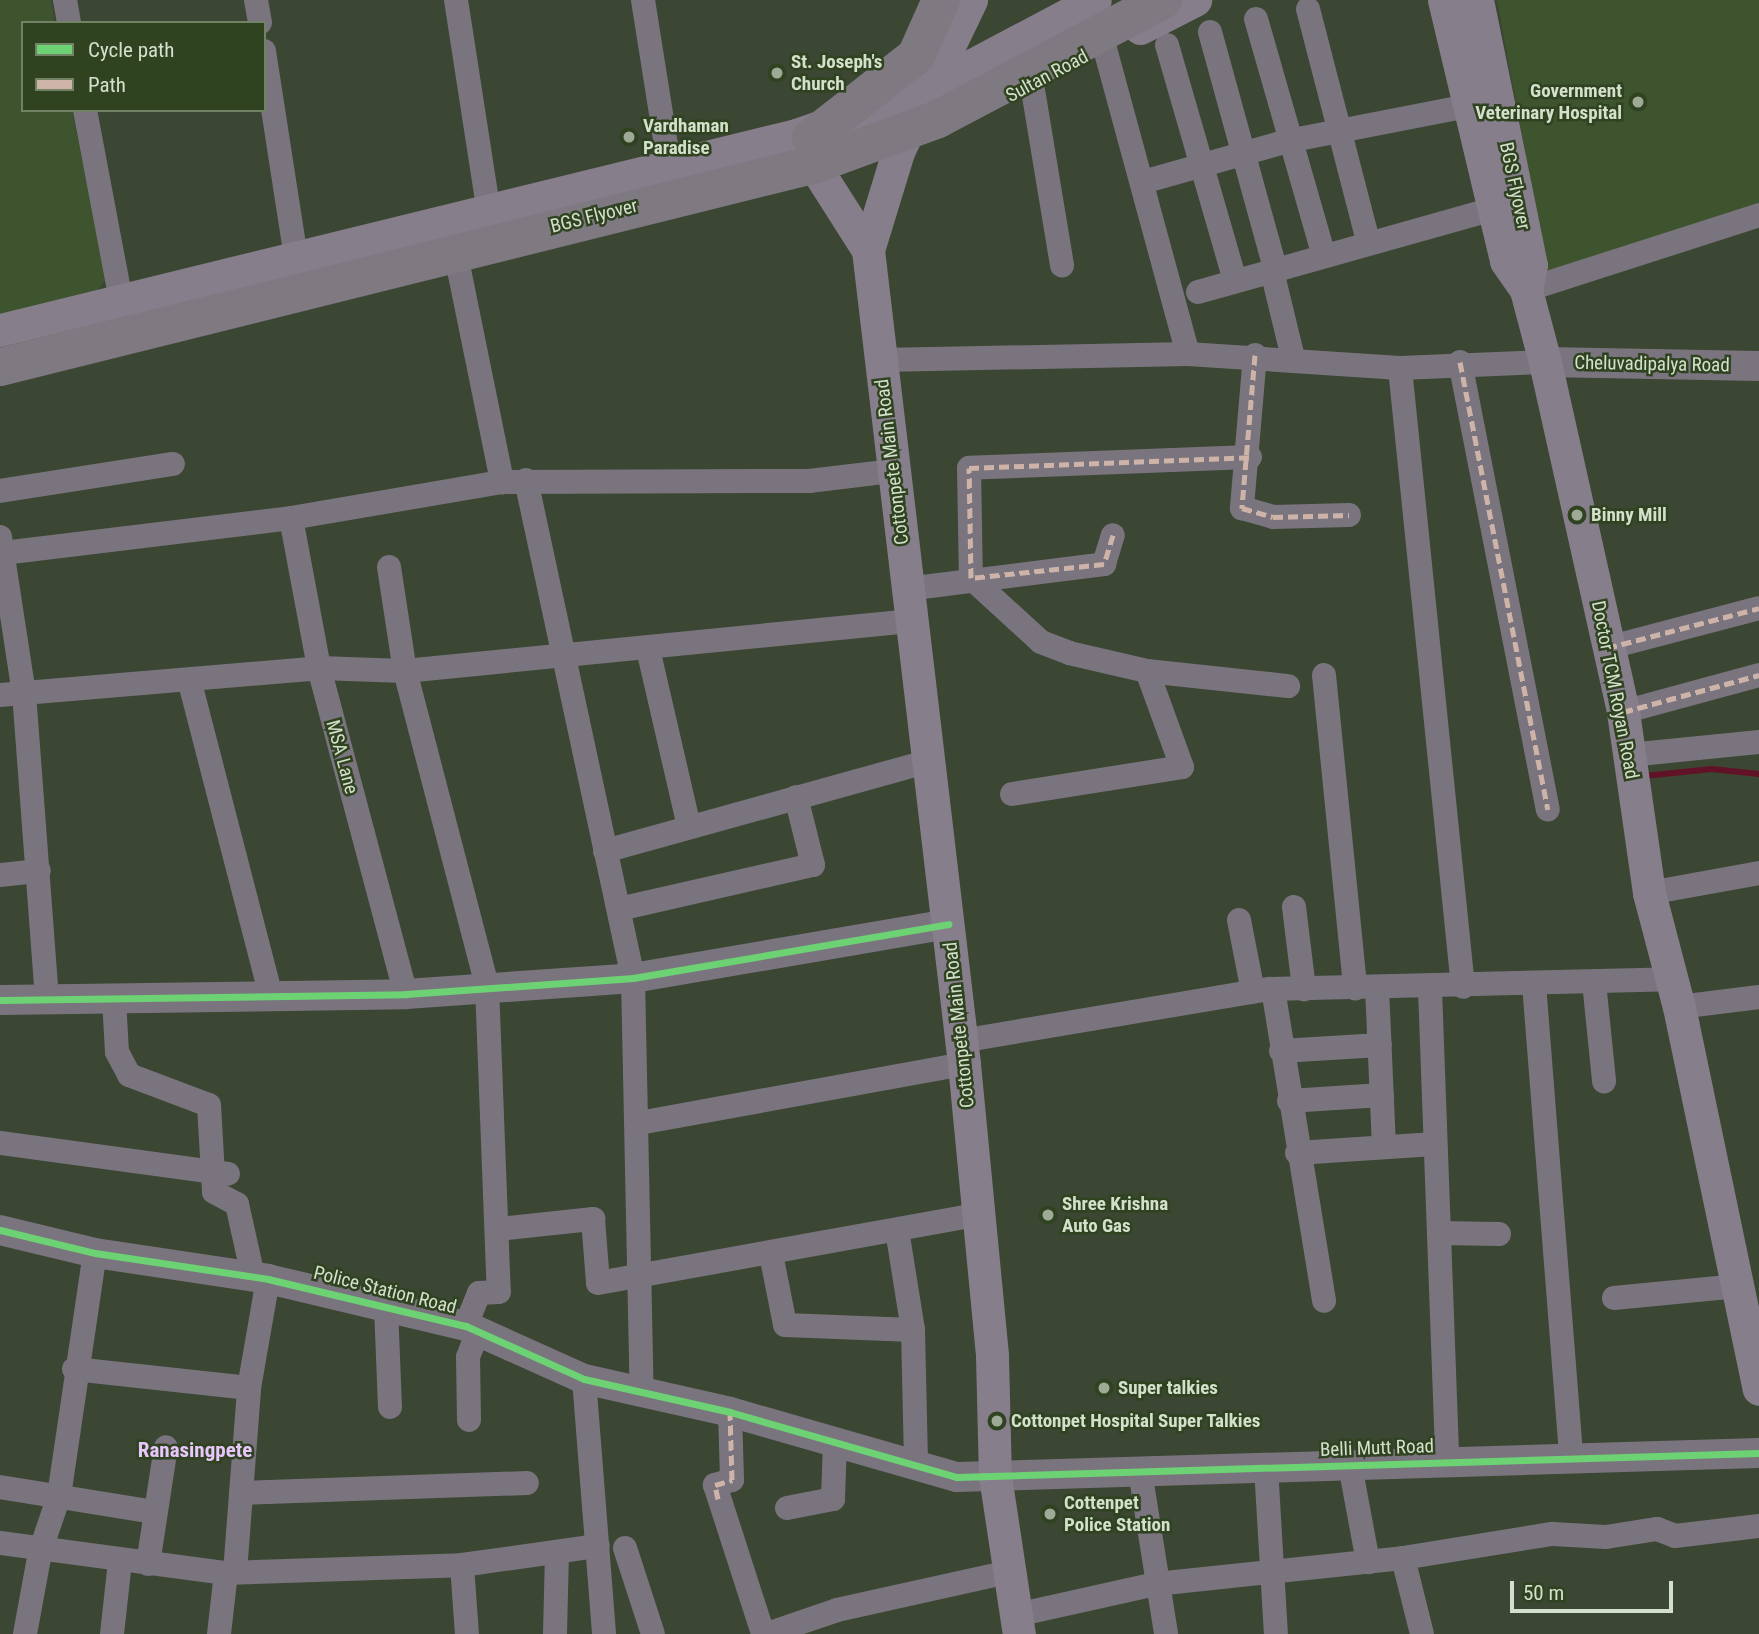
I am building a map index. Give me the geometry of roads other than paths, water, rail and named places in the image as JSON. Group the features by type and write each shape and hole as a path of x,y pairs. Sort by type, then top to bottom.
{"highway":[{"path":"814,154 916,56 961,0"},
{"name":"BGS Flyover","path":"0,343 814,154 931,96 1112,0"},
{"name":"BGS Flyover","path":"0,368 817,163 938,119 1163,0"}],"main road":[{"path":"961,0 994,55 1025,88"},
{"name":"Cottonpete Main Road","path":"868,250 898,152 961,0"},
{"path":"0,330 121,302 488,207 796,135 925,90 1095,0"},
{"name":"Sultan Road","path":"0,381 133,350 457,260 814,154 898,152 1195,0"},
{"name":"Doctor TCM Royan Road","path":"1444,0 1508,268 1526,290 1545,362 1623,712 1649,893 1676,993 1759,1389"},
{"name":"BGS Flyover","path":"1477,0 1529,252 1526,290"},
{"name":"Cottonpete Main Road","path":"814,154 868,250 980,1214 997,1421 995,1476 1018,1625"}],"street":[{"path":"65,0 69,21"},
{"path":"256,0 260,21"},
{"path":"456,0 488,207"},
{"path":"643,0 669,165"},
{"path":"1308,9 1367,241"},
{"path":"1256,19 1288,141 1323,252"},
{"path":"1210,32 1273,268 1293,359"},
{"path":"1167,45 1199,165 1234,278"},
{"path":"1104,46 1188,354"},
{"path":"266,64 296,257"},
{"path":"1025,88 1062,266"},
{"path":"1143,182 1288,141 1468,106"},
{"path":"85,112 121,302 133,350"},
{"path":"1198,292 1273,268 1494,209"},
{"path":"1526,290 1759,215"},
{"path":"457,260 561,658 633,978 644,1277 642,1392"},
{"path":"880,360 1188,354 1255,355 1400,368 1460,362 1545,362"},
{"path":"1255,355 1250,457 1242,508 1273,517 1349,516"},
{"path":"1460,362 1548,809"},
{"name":"Cheluvadipalya Road","path":"1545,362 1759,366"},
{"path":"1400,368 1463,987"},
{"path":"1250,457 969,468 971,578 1041,642 1147,671 1288,686"},
{"path":"0,491 173,464"},
{"path":"47,1000 39,871 12,694 2,557 291,518 514,481 809,481 893,471"},
{"name":"MSA Lane","path":"291,518 319,668 406,994"},
{"path":"907,589 971,578 1104,564 1113,536"},
{"path":"389,567 405,671 487,986 499,1228 499,1292 479,1293 468,1357 469,1420"},
{"path":"1607,648 1759,608"},
{"path":"12,694 190,683 319,668 405,671 561,658 911,621"},
{"path":"648,649 689,827"},
{"path":"1012,794 1182,767 1147,671"},
{"path":"1324,675 1366,987 1380,1045 1384,1147"},
{"path":"1623,712 1759,675"},
{"path":"190,683 272,999"},
{"path":"1629,755 1759,742"},
{"path":"605,851 927,762"},
{"path":"619,909 813,865 796,797"},
{"path":"0,875 39,871"},
{"path":"1649,893 1759,873"},
{"path":"1294,907 1304,989"},
{"path":"1239,920 1281,1051 1324,1301"},
{"path":"0,1000 272,999 406,994 487,986 633,978 948,924"},
{"path":"1594,982 1604,1081"},
{"path":"639,1123 962,1052 1263,991 1366,987 1430,989 1594,982 1676,993 1759,997"},
{"path":"1534,984 1571,1458"},
{"path":"1430,989 1447,1462"},
{"path":"114,999 117,1052 129,1076 209,1105 222,1173 214,1192 233,1199 240,1211 261,1277 241,1493 219,1634"},
{"path":"1281,1051 1380,1045"},
{"path":"1289,1101 1382,1095"},
{"path":"0,1143 222,1173"},
{"path":"1297,1153 1436,1144"},
{"path":"499,1228 593,1219 598,1283 644,1277 980,1214"},
{"name":"Police Station Road","path":"0,1230 95,1253 261,1277 386,1307 472,1329 584,1379 730,1412 957,1477 995,1476"},
{"path":"897,1230 913,1329 915,1466"},
{"path":"1439,1233 1499,1234"},
{"path":"25,1634 40,1552 59,1496 74,1369 95,1253"},
{"path":"771,1254 785,1325 913,1329"},
{"path":"1614,1298 1738,1286"},
{"path":"386,1307 390,1407"},
{"path":"74,1369 249,1388"},
{"path":"584,1379 604,1634"},
{"path":"730,1412 732,1480 715,1485 765,1634 837,1610 1008,1572"},
{"path":"787,1508 833,1499 835,1442"},
{"path":"148,1564 166,1447"},
{"name":"Belli Mutt Road","path":"995,1476 1759,1453"},
{"path":"1350,1465 1368,1562"},
{"path":"1266,1467 1275,1570 1276,1634"},
{"path":"1140,1471 1166,1634"},
{"path":"241,1493 527,1483"},
{"path":"0,1488 155,1512"},
{"path":"1018,1625 1156,1584 1403,1558 1552,1534 1606,1537 1657,1528 1675,1536 1759,1526"},
{"path":"0,1543 40,1552 230,1573 462,1565 598,1546"},
{"path":"625,1548 653,1634"},
{"path":"555,1634 557,1552"},
{"path":"1403,1558 1422,1634"},
{"path":"112,1634 120,1561"},
{"path":"462,1565 467,1634"}],"waterway":[{"path":"1644,776 1712,769 1759,774"}],"place":[{"name":"St. Joseph's Church","path":"777,73"},
{"name":"Government Veterinary Hospital","path":"1638,102"},
{"name":"Vardhaman Paradise","path":"629,137"},
{"name":"Binny Mill","path":"1577,515"},
{"name":"Shree Krishna Auto Gas","path":"1048,1215"},
{"name":"Super talkies","path":"1104,1388"},
{"name":"Cottonpet Hospital Super Talkies","path":"997,1421"},
{"name":"Cottenpet Police Station","path":"1050,1514"}],"district":[{"name":"Ranasingpete","path":"195,1450"}]}
